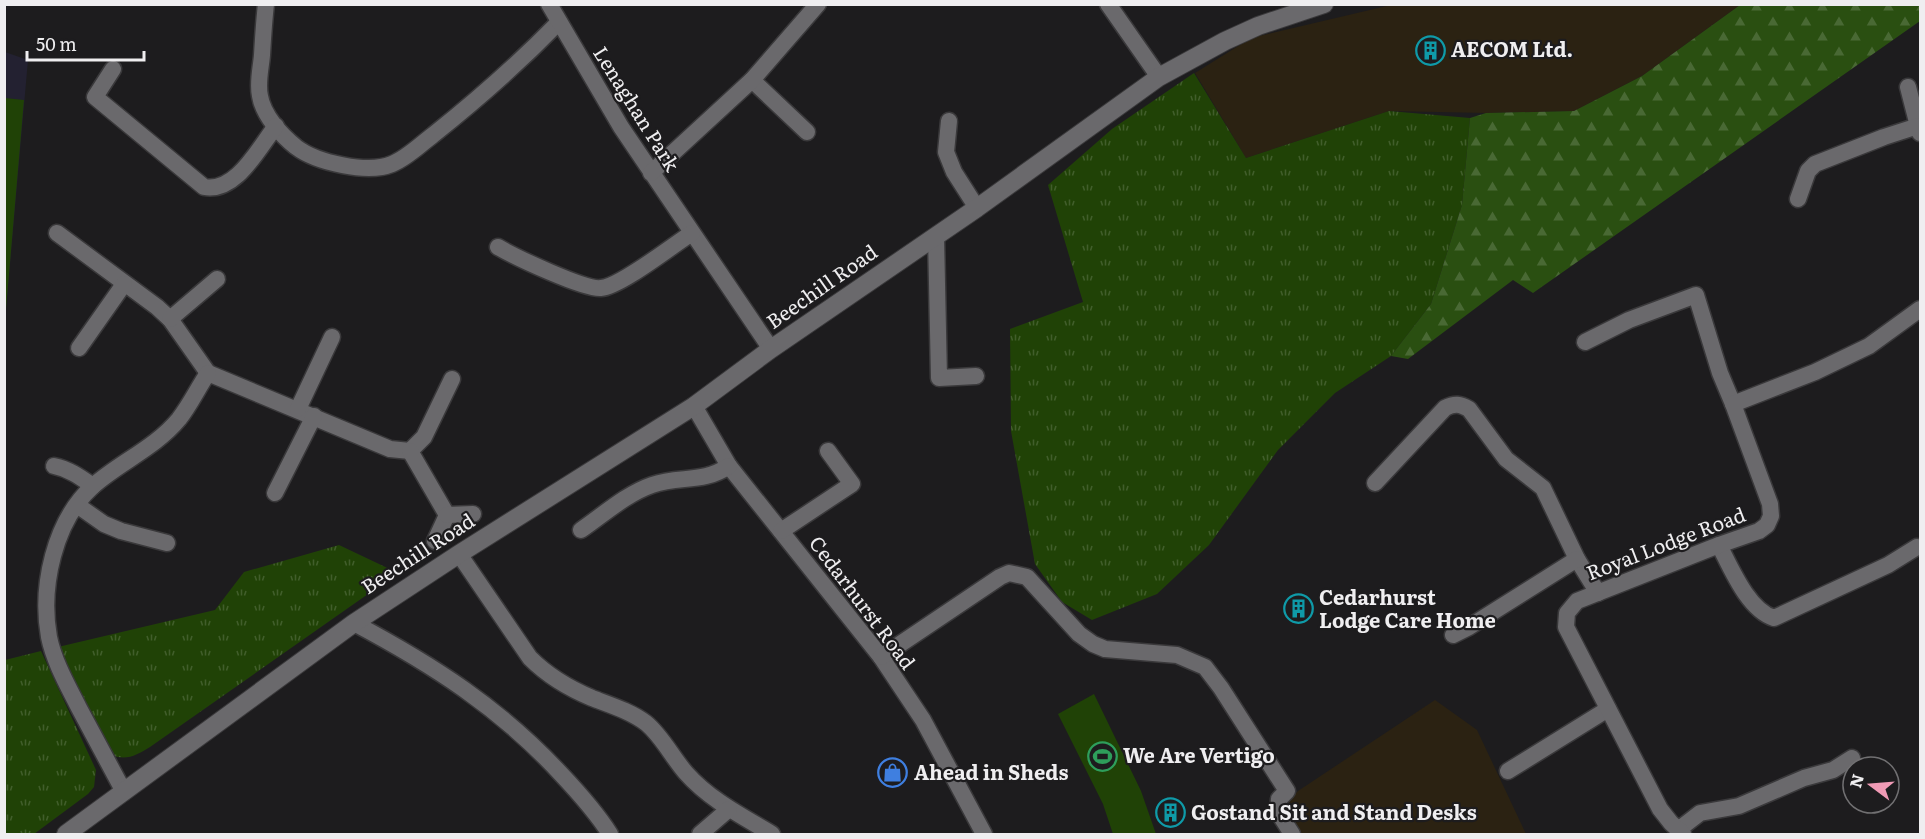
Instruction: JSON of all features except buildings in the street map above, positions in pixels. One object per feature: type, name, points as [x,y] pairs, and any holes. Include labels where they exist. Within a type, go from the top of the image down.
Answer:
[{"type":"street","points":[[266,4],[259,81],[260,96],[276,126],[297,147],[313,156],[361,168],[378,168],[393,164],[407,155],[462,112],[559,22]]},
{"type":"street","name":"Lenaghan Park","points":[[549,4],[615,117],[651,173],[771,349]]},
{"type":"street","points":[[651,173],[752,80],[818,4]]},
{"type":"street","points":[[1108,4],[1159,77]]},
{"type":"street","name":"Beechill Road","points":[[66,834],[354,623],[693,406],[771,349],[977,208],[1159,77],[1258,26],[1324,4]]},
{"type":"street","points":[[113,69],[95,97],[204,186],[213,188],[224,186],[236,178],[276,126]]},
{"type":"street","points":[[752,80],[807,132]]},
{"type":"street","points":[[1798,199],[1808,171],[1815,164],[1884,137],[1919,129],[1908,87]]},
{"type":"street","points":[[949,121],[946,152],[954,172],[977,208]]},
{"type":"street","points":[[57,233],[170,319],[208,373],[390,449],[410,451]]},
{"type":"street","points":[[498,247],[518,258],[599,289],[615,285],[692,233]]},
{"type":"street","points":[[936,236],[939,378],[976,376]]},
{"type":"street","points":[[170,319],[217,279]]},
{"type":"street","points":[[79,348],[124,284]]},
{"type":"street","points":[[1585,342],[1629,320],[1695,295],[1720,373],[1733,404],[1815,372],[1869,346],[1920,309]]},
{"type":"street","points":[[298,409],[332,337]]},
{"type":"street","points":[[124,792],[62,674],[50,637],[48,585],[52,557],[62,528],[93,486],[163,435],[179,419],[208,373]]},
{"type":"street","points":[[410,451],[424,437],[452,380]]},
{"type":"street","points":[[1374,483],[1445,408],[1454,404],[1462,405],[1469,409],[1506,459],[1543,488],[1577,559],[1598,593]]},
{"type":"street","name":"Royal Lodge Road","points":[[1733,404],[1770,504],[1771,516],[1767,525],[1759,531],[1577,601],[1567,613],[1566,627],[1660,809],[1680,832],[1700,813],[1739,806],[1841,765]]},
{"type":"street","name":"Cedarhurst Road","points":[[693,406],[729,466],[881,657],[922,720],[984,834]]},
{"type":"street","points":[[274,493],[314,416]]},
{"type":"street","points":[[410,451],[447,515]]},
{"type":"street","points":[[781,531],[852,484],[828,452]]},
{"type":"street","points":[[54,465],[79,476],[93,486]]},
{"type":"street","points":[[581,530],[649,486],[663,481],[705,477],[729,466]]},
{"type":"street","points":[[77,505],[104,524],[167,543]]},
{"type":"street","points":[[447,515],[473,514]]},
{"type":"street","points":[[435,542],[447,515]]},
{"type":"street","points":[[1719,545],[1738,581],[1756,607],[1765,615],[1774,618],[1888,565],[1917,547]]},
{"type":"street","points":[[459,554],[522,646],[545,672],[563,684],[637,717],[649,725],[703,790],[729,809],[772,834]]},
{"type":"street","points":[[1453,635],[1577,559]]},
{"type":"street","points":[[881,657],[1009,573],[1027,577],[1079,634],[1093,644],[1114,650],[1177,655],[1205,667],[1221,687],[1287,791],[1279,799],[1278,812],[1292,834]]},
{"type":"street","name":"Beechill Road","points":[[354,623],[440,672],[501,716],[547,759],[610,834]]},
{"type":"street","points":[[1508,771],[1608,709]]},
{"type":"street","points":[[700,834],[729,809]]},
{"type":"shaded area","points":[[1391,5],[1740,5],[1642,76],[1574,111],[1486,113],[1389,111],[1246,158],[1195,73],[1251,38]]},
{"type":"shaded area","points":[[5,52],[28,60],[5,321]]},
{"type":"shaded area","points":[[1435,700],[1477,730],[1526,834],[1302,834],[1283,806],[1298,791]]},
{"type":"green space","points":[[1740,5],[1920,5],[1920,21],[1533,293],[1513,280],[1408,359],[1391,356],[1431,304],[1462,205],[1470,118],[1486,113],[1574,111],[1642,76]]},
{"type":"green space","points":[[1194,73],[1246,158],[1389,111],[1470,118],[1462,205],[1431,304],[1391,356],[1335,393],[1278,450],[1209,545],[1157,594],[1092,620],[1062,602],[1035,564],[1011,431],[1010,329],[1083,302],[1048,185],[1112,129]]},
{"type":"green space","points":[[4,98],[24,100],[5,321]]},
{"type":"green space","points":[[339,545],[398,573],[150,747],[136,755],[126,757],[110,754],[58,647],[215,610],[244,572]]},
{"type":"green space","points":[[41,651],[96,770],[94,787],[88,794],[34,834],[5,834],[5,660]]},
{"type":"green space","name":"We Are Vertigo","points":[[1094,694],[1141,791],[1156,834],[1113,834],[1103,804],[1058,714]]},
{"type":"place","name":"AECOM Ltd.","points":[[1430,50]]},
{"type":"place","name":"Cedarhurst Lodge Care Home","points":[[1298,609]]},
{"type":"place","name":"We Are Vertigo","points":[[1102,756]]},
{"type":"place","name":"Ahead in Sheds","points":[[893,773]]},
{"type":"place","name":"Gostand Sit and Stand Desks","points":[[1170,813]]}]
